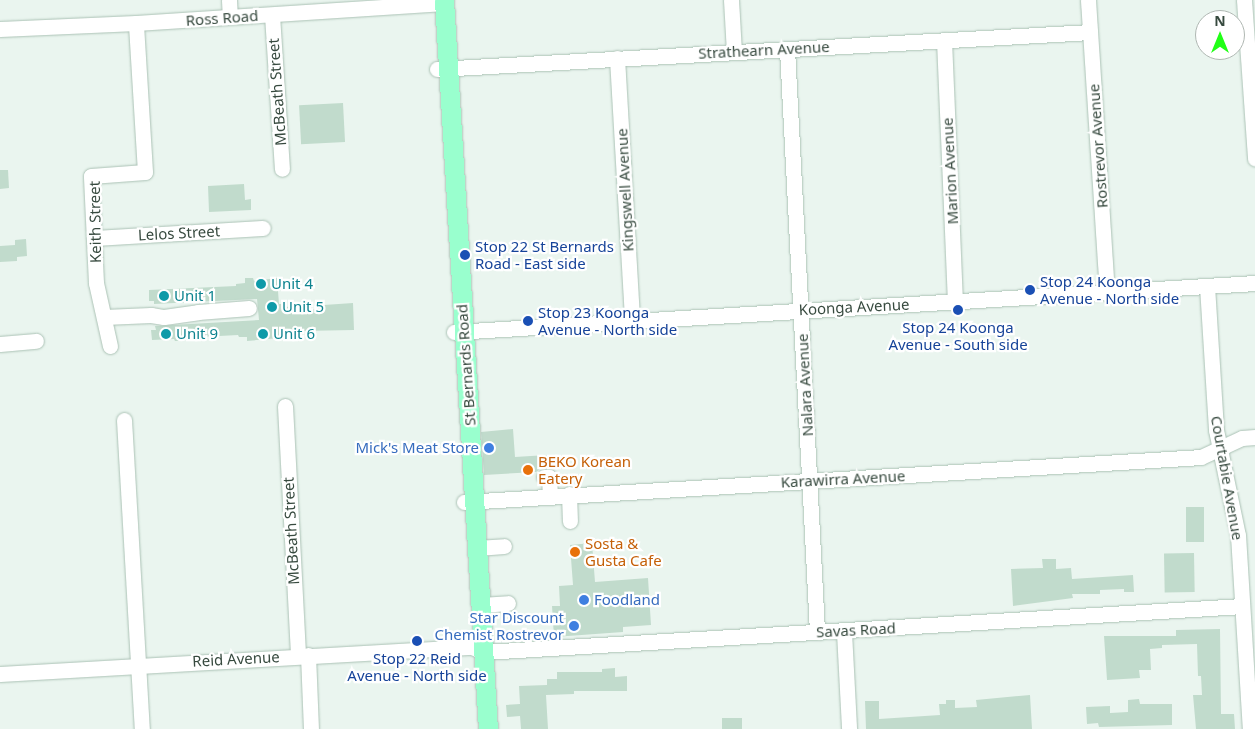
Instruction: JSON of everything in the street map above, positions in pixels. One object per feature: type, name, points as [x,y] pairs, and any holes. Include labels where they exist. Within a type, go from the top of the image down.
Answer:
[{"type":"main road","name":"St Bernards Road","points":[[439,2],[478,649],[478,729]]},
{"type":"main road","name":"St Bernards Road","points":[[469,501],[477,548],[481,605],[478,649],[488,729]]},
{"type":"street","points":[[229,0],[230,17]]},
{"type":"street","points":[[731,0],[734,52]]},
{"type":"street","name":"Rostrevor Avenue","points":[[1088,0],[1107,293]]},
{"type":"street","points":[[1244,0],[1255,159]]},
{"type":"street","name":"Ross Road","points":[[0,29],[272,15],[439,2]]},
{"type":"street","name":"McBeath Street","points":[[272,15],[282,169]]},
{"type":"street","name":"Keith Street","points":[[110,346],[96,283],[91,176],[145,172],[136,23]]},
{"type":"street","name":"Strathearn Avenue","points":[[442,68],[1090,32]]},
{"type":"street","name":"Marion Avenue","points":[[944,40],[955,302]]},
{"type":"street","name":"Nalara Avenue","points":[[787,49],[817,632]]},
{"type":"street","name":"Kingswell Avenue","points":[[617,58],[632,321]]},
{"type":"street","name":"Lelos Street","points":[[94,238],[263,228]]},
{"type":"street","name":"Koonga Avenue","points":[[459,331],[1255,283]]},
{"type":"street","name":"Courtabie Avenue","points":[[1207,286],[1216,430],[1248,590],[1242,606],[1250,729]]},
{"type":"street","points":[[104,318],[151,315],[164,317],[198,312],[249,309]]},
{"type":"street","points":[[0,344],[36,341]]},
{"type":"street","name":"McBeath Street","points":[[285,406],[303,656],[311,729]]},
{"type":"street","points":[[124,420],[142,729]]},
{"type":"street","name":"Karawirra Avenue","points":[[469,501],[1201,457],[1220,450],[1242,438],[1255,438]]},
{"type":"street","points":[[544,477],[549,477],[550,496]]},
{"type":"street","points":[[569,494],[570,521]]},
{"type":"street","points":[[477,548],[504,546]]},
{"type":"street","points":[[481,605],[508,603]]},
{"type":"street","name":"Savas Road","points":[[478,649],[844,632],[1242,606]]},
{"type":"street","points":[[844,632],[850,729]]},
{"type":"street","name":"Reid Avenue","points":[[0,674],[303,656],[478,649]]},
{"type":"building","points":[[343,103],[345,142],[301,144],[299,105]]},
{"type":"building","points":[[0,170],[8,170],[9,188],[0,189]]},
{"type":"building","points":[[244,184],[245,200],[251,199],[251,210],[209,212],[208,186]]},
{"type":"building","points":[[26,239],[27,256],[17,257],[17,261],[0,262],[0,246],[15,245],[15,240]]},
{"type":"building","points":[[245,278],[253,278],[254,281],[277,278],[279,304],[284,304],[284,307],[300,306],[302,310],[322,308],[324,305],[353,303],[354,330],[301,331],[302,333],[280,335],[280,338],[247,341],[247,337],[239,337],[238,335],[182,338],[182,341],[175,341],[174,339],[152,340],[151,330],[156,330],[155,326],[259,320],[257,299],[154,304],[154,301],[149,301],[149,290],[236,286],[236,284],[245,283]]},
{"type":"building","points":[[513,429],[515,457],[547,455],[548,468],[540,469],[536,472],[484,475],[481,432]]},
{"type":"building","points":[[1186,507],[1204,507],[1204,542],[1186,542]]},
{"type":"building","points":[[592,543],[595,582],[648,578],[651,625],[623,627],[623,632],[554,637],[552,606],[560,606],[559,586],[573,585],[570,545]]},
{"type":"building","points":[[1194,553],[1195,592],[1165,593],[1164,554]]},
{"type":"building","points":[[1042,559],[1056,559],[1056,569],[1071,568],[1072,579],[1133,575],[1134,592],[1124,592],[1124,589],[1100,590],[1100,594],[1072,594],[1073,598],[1013,606],[1011,569],[1043,568]]},
{"type":"building","points":[[1220,629],[1221,714],[1234,714],[1235,729],[1196,729],[1193,695],[1202,695],[1201,676],[1198,676],[1197,644],[1162,645],[1162,648],[1150,649],[1151,670],[1139,670],[1140,678],[1107,680],[1104,636],[1176,636],[1176,630]]},
{"type":"building","points":[[615,668],[615,677],[627,676],[627,691],[574,691],[574,694],[546,695],[548,729],[521,729],[520,716],[507,717],[506,705],[520,704],[519,686],[547,685],[547,679],[557,679],[557,672],[602,672],[602,669]]},
{"type":"building","points":[[1030,695],[1032,729],[866,729],[865,701],[879,701],[879,719],[940,715],[939,704],[946,704],[946,700],[955,700],[955,708],[977,707],[976,700]]},
{"type":"building","points":[[1139,699],[1140,704],[1172,704],[1172,725],[1099,727],[1098,723],[1087,724],[1086,707],[1110,706],[1110,713],[1128,712],[1128,700]]},
{"type":"building","points":[[722,718],[742,718],[742,729],[722,729]]},
{"type":"place","name":"Stop 22 St Bernards Road - East side","points":[[465,255]]},
{"type":"place","name":"Unit 4","points":[[261,284]]},
{"type":"place","name":"Stop 24 Koonga Avenue - North side","points":[[1030,290]]},
{"type":"place","name":"Unit 1","points":[[164,296]]},
{"type":"place","name":"Unit 5","points":[[272,307]]},
{"type":"place","name":"Stop 24 Koonga Avenue - South side","points":[[958,310]]},
{"type":"place","name":"Stop 23 Koonga Avenue - North side","points":[[528,321]]},
{"type":"place","name":"Unit 9","points":[[166,334]]},
{"type":"place","name":"Unit 6","points":[[263,334]]},
{"type":"place","name":"Mick's Meat Store","points":[[489,448]]},
{"type":"place","name":"BEKO Korean Eatery","points":[[528,470]]},
{"type":"place","name":"Sosta & Gusta Cafe","points":[[575,552]]},
{"type":"place","name":"Foodland","points":[[584,600]]},
{"type":"place","name":"Star Discount Chemist Rostrevor","points":[[574,626]]},
{"type":"place","name":"Stop 22 Reid Avenue - North side","points":[[417,641]]}]
